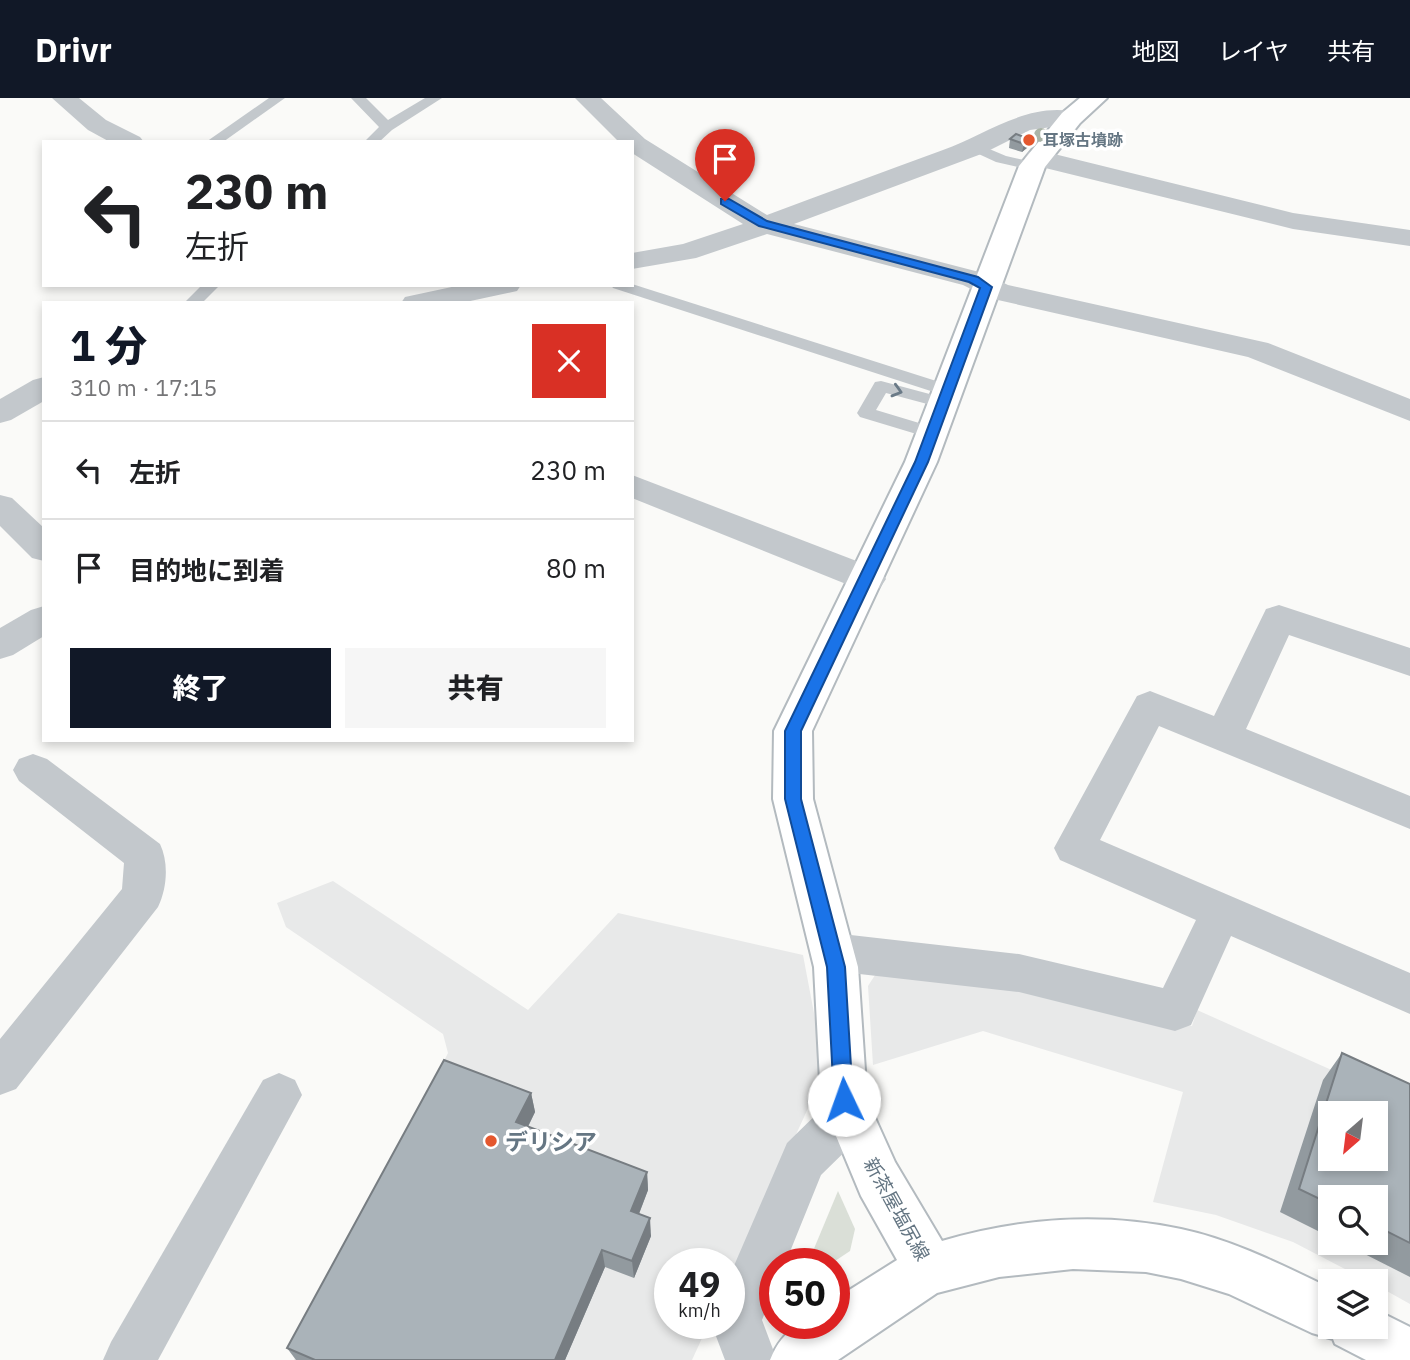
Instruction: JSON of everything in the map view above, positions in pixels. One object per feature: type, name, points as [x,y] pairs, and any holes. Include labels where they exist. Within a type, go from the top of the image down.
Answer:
[{"type":"main road","name":"新茶屋塩尻線","points":[[930,1269],[878,1179],[844,1100],[833,952],[793,799],[793,731],[868,579],[942,409],[1035,162],[1083,108]]},
{"type":"main road","name":"新茶屋塩尻線","points":[[796,1360],[863,1308],[930,1269],[1027,1247],[1082,1244],[1139,1247],[1211,1262],[1282,1290],[1318,1309]]},
{"type":"main road","points":[[1379,1339],[1410,1355]]},
{"type":"street","points":[[64,98],[97,125],[127,140]]},
{"type":"street","points":[[587,98],[632,140]]},
{"type":"street","points":[[634,261],[687,252],[975,147],[1001,131],[1083,108]]},
{"type":"street","points":[[634,142],[763,223],[974,279],[999,292],[1258,350],[1410,411]]},
{"type":"street","points":[[1035,162],[1293,221],[1410,238]]},
{"type":"street","points":[[412,297],[491,287]]},
{"type":"street","points":[[0,413],[42,388]]},
{"type":"street","points":[[636,494],[868,579]]},
{"type":"street","points":[[0,506],[42,547]]},
{"type":"street","points":[[1224,736],[1279,618],[1410,662]]},
{"type":"street","points":[[0,645],[42,620]]},
{"type":"street","points":[[1410,813],[1150,706],[1075,848],[1220,914],[1410,994]]},
{"type":"street","points":[[0,1074],[143,894],[145,856],[33,770]]},
{"type":"street","points":[[833,952],[1019,973],[1175,1011],[1220,914]]},
{"type":"street","points":[[129,1360],[279,1095]]},
{"type":"street","points":[[751,1360],[736,1320],[804,1159],[849,1115]]},
{"type":"lane","points":[[216,140],[278,98]]},
{"type":"lane","points":[[358,98],[387,127]]},
{"type":"lane","points":[[373,140],[387,127],[435,98]]},
{"type":"lane","points":[[975,147],[1001,159],[1035,162]]},
{"type":"lane","points":[[194,301],[210,287]]},
{"type":"lane","points":[[624,287],[942,409]]},
{"type":"shaded area","points":[[333,881],[528,1010],[618,913],[803,955],[825,1071],[744,1248],[654,1248],[654,1339],[702,1339],[692,1360],[294,1360],[448,1053],[443,1034],[286,927],[277,903]]},
{"type":"shaded area","points":[[877,972],[972,977],[1192,1026],[1197,1010],[1410,1105],[1410,1304],[1388,1292],[1388,1269],[1345,1269],[1293,1242],[1216,1215],[1153,1202],[1183,1092],[983,1031],[873,1065],[868,986]]},
{"type":"shaded area","points":[[838,1191],[855,1229],[850,1251],[850,1248],[814,1248]]},
{"type":"building","points":[[1016,134],[1029,139],[1024,144],[1010,139]]},
{"type":"building","points":[[1342,1053],[1410,1084],[1410,1243],[1388,1232],[1388,1185],[1318,1185],[1318,1198],[1299,1189],[1318,1129],[1318,1171],[1388,1171],[1388,1101],[1327,1101]]},
{"type":"building","points":[[444,1060],[531,1093],[516,1122],[647,1172],[631,1211],[650,1218],[632,1261],[602,1250],[555,1360],[315,1360],[287,1348]]},
{"type":"place","name":"耳塚古墳跡","points":[[1029,140]]},
{"type":"place","name":"デリシア","points":[[491,1141]]},
{"type":"route","points":[[725,201],[763,223],[974,279],[986,287],[921,462],[868,579],[793,731],[793,799],[836,967],[844,1100]]}]
